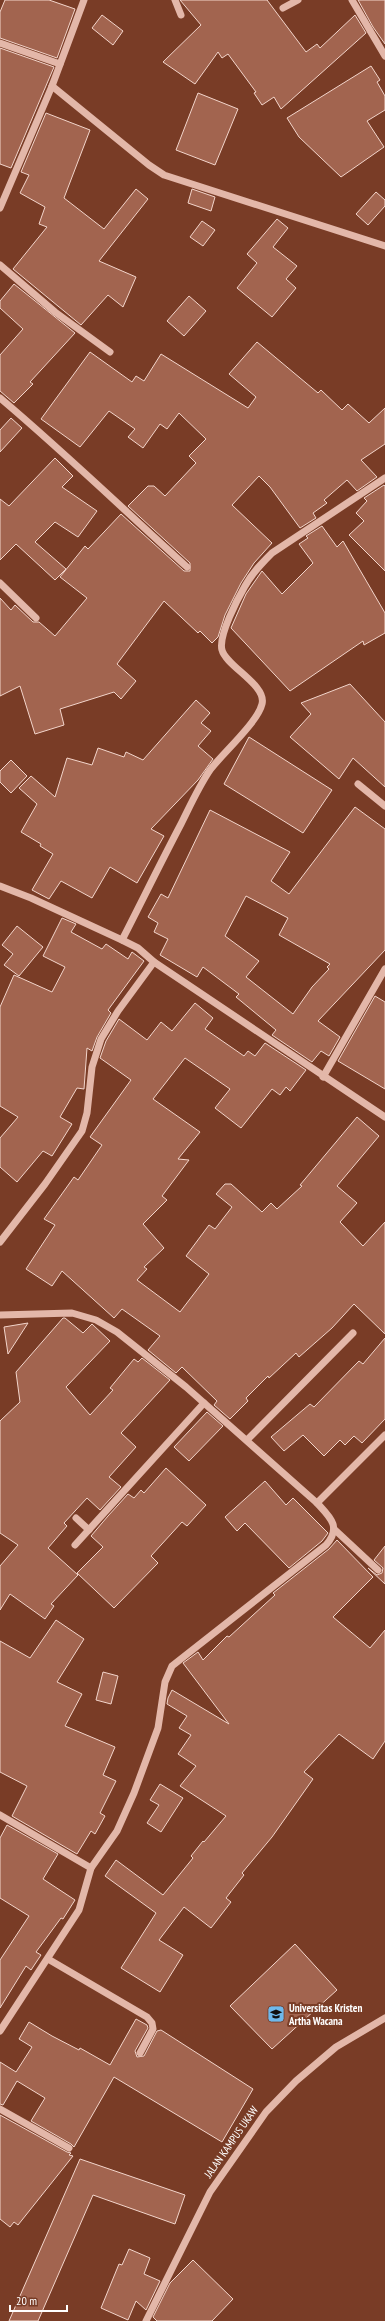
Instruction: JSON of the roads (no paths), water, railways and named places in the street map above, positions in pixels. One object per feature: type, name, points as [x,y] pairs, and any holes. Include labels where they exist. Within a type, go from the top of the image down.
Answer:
[{"type":"street","points":[[0,208],[52,86],[84,0]]},
{"type":"street","points":[[174,0],[181,15]]},
{"type":"street","points":[[283,8],[298,0]]},
{"type":"street","points":[[352,0],[385,56]]},
{"type":"street","points":[[0,43],[60,64]]},
{"type":"street","points":[[52,86],[149,166],[164,175],[385,246]]},
{"type":"street","points":[[0,265],[55,312],[110,352]]},
{"type":"street","points":[[0,398],[47,437],[98,486],[187,567]]},
{"type":"street","points":[[122,940],[210,771],[241,734],[263,703],[262,697],[251,680],[233,665],[222,650],[222,635],[245,586],[257,569],[272,553],[385,478]]},
{"type":"street","points":[[0,583],[36,618]]},
{"type":"street","points":[[358,784],[385,806]]},
{"type":"street","points":[[0,886],[31,898],[138,948],[154,962],[323,1077],[385,1117]]},
{"type":"street","points":[[0,1242],[45,1184],[82,1131],[87,1113],[92,1067],[101,1039],[118,1011],[154,962]]},
{"type":"street","points":[[323,1077],[385,969]]},
{"type":"street","points":[[0,1315],[72,1313],[96,1320],[117,1332],[204,1403],[317,1503],[329,1515],[334,1529],[378,1570]]},
{"type":"street","points":[[247,1440],[353,1333]]},
{"type":"street","points":[[75,1545],[204,1403]]},
{"type":"street","points":[[317,1503],[385,1435]]},
{"type":"street","points":[[76,1518],[89,1530]]},
{"type":"street","points":[[0,2031],[24,1992],[48,1959],[79,1910],[91,1868],[117,1831],[134,1793],[158,1728],[165,1682],[172,1666],[326,1545],[332,1538],[334,1529]]},
{"type":"street","points":[[0,1815],[91,1868]]},
{"type":"street","points":[[48,1959],[147,2017],[152,2023],[153,2029],[140,2053]]},
{"type":"street","name":"JALAN KAMPUS UKAW","points":[[146,2321],[210,2192],[266,2112],[296,2081],[336,2047],[385,2018]]},
{"type":"street","points":[[0,2109],[69,2148]]},
{"type":"place","name":"Universitas Kristen Artha Wacana","points":[[276,2014]]}]
